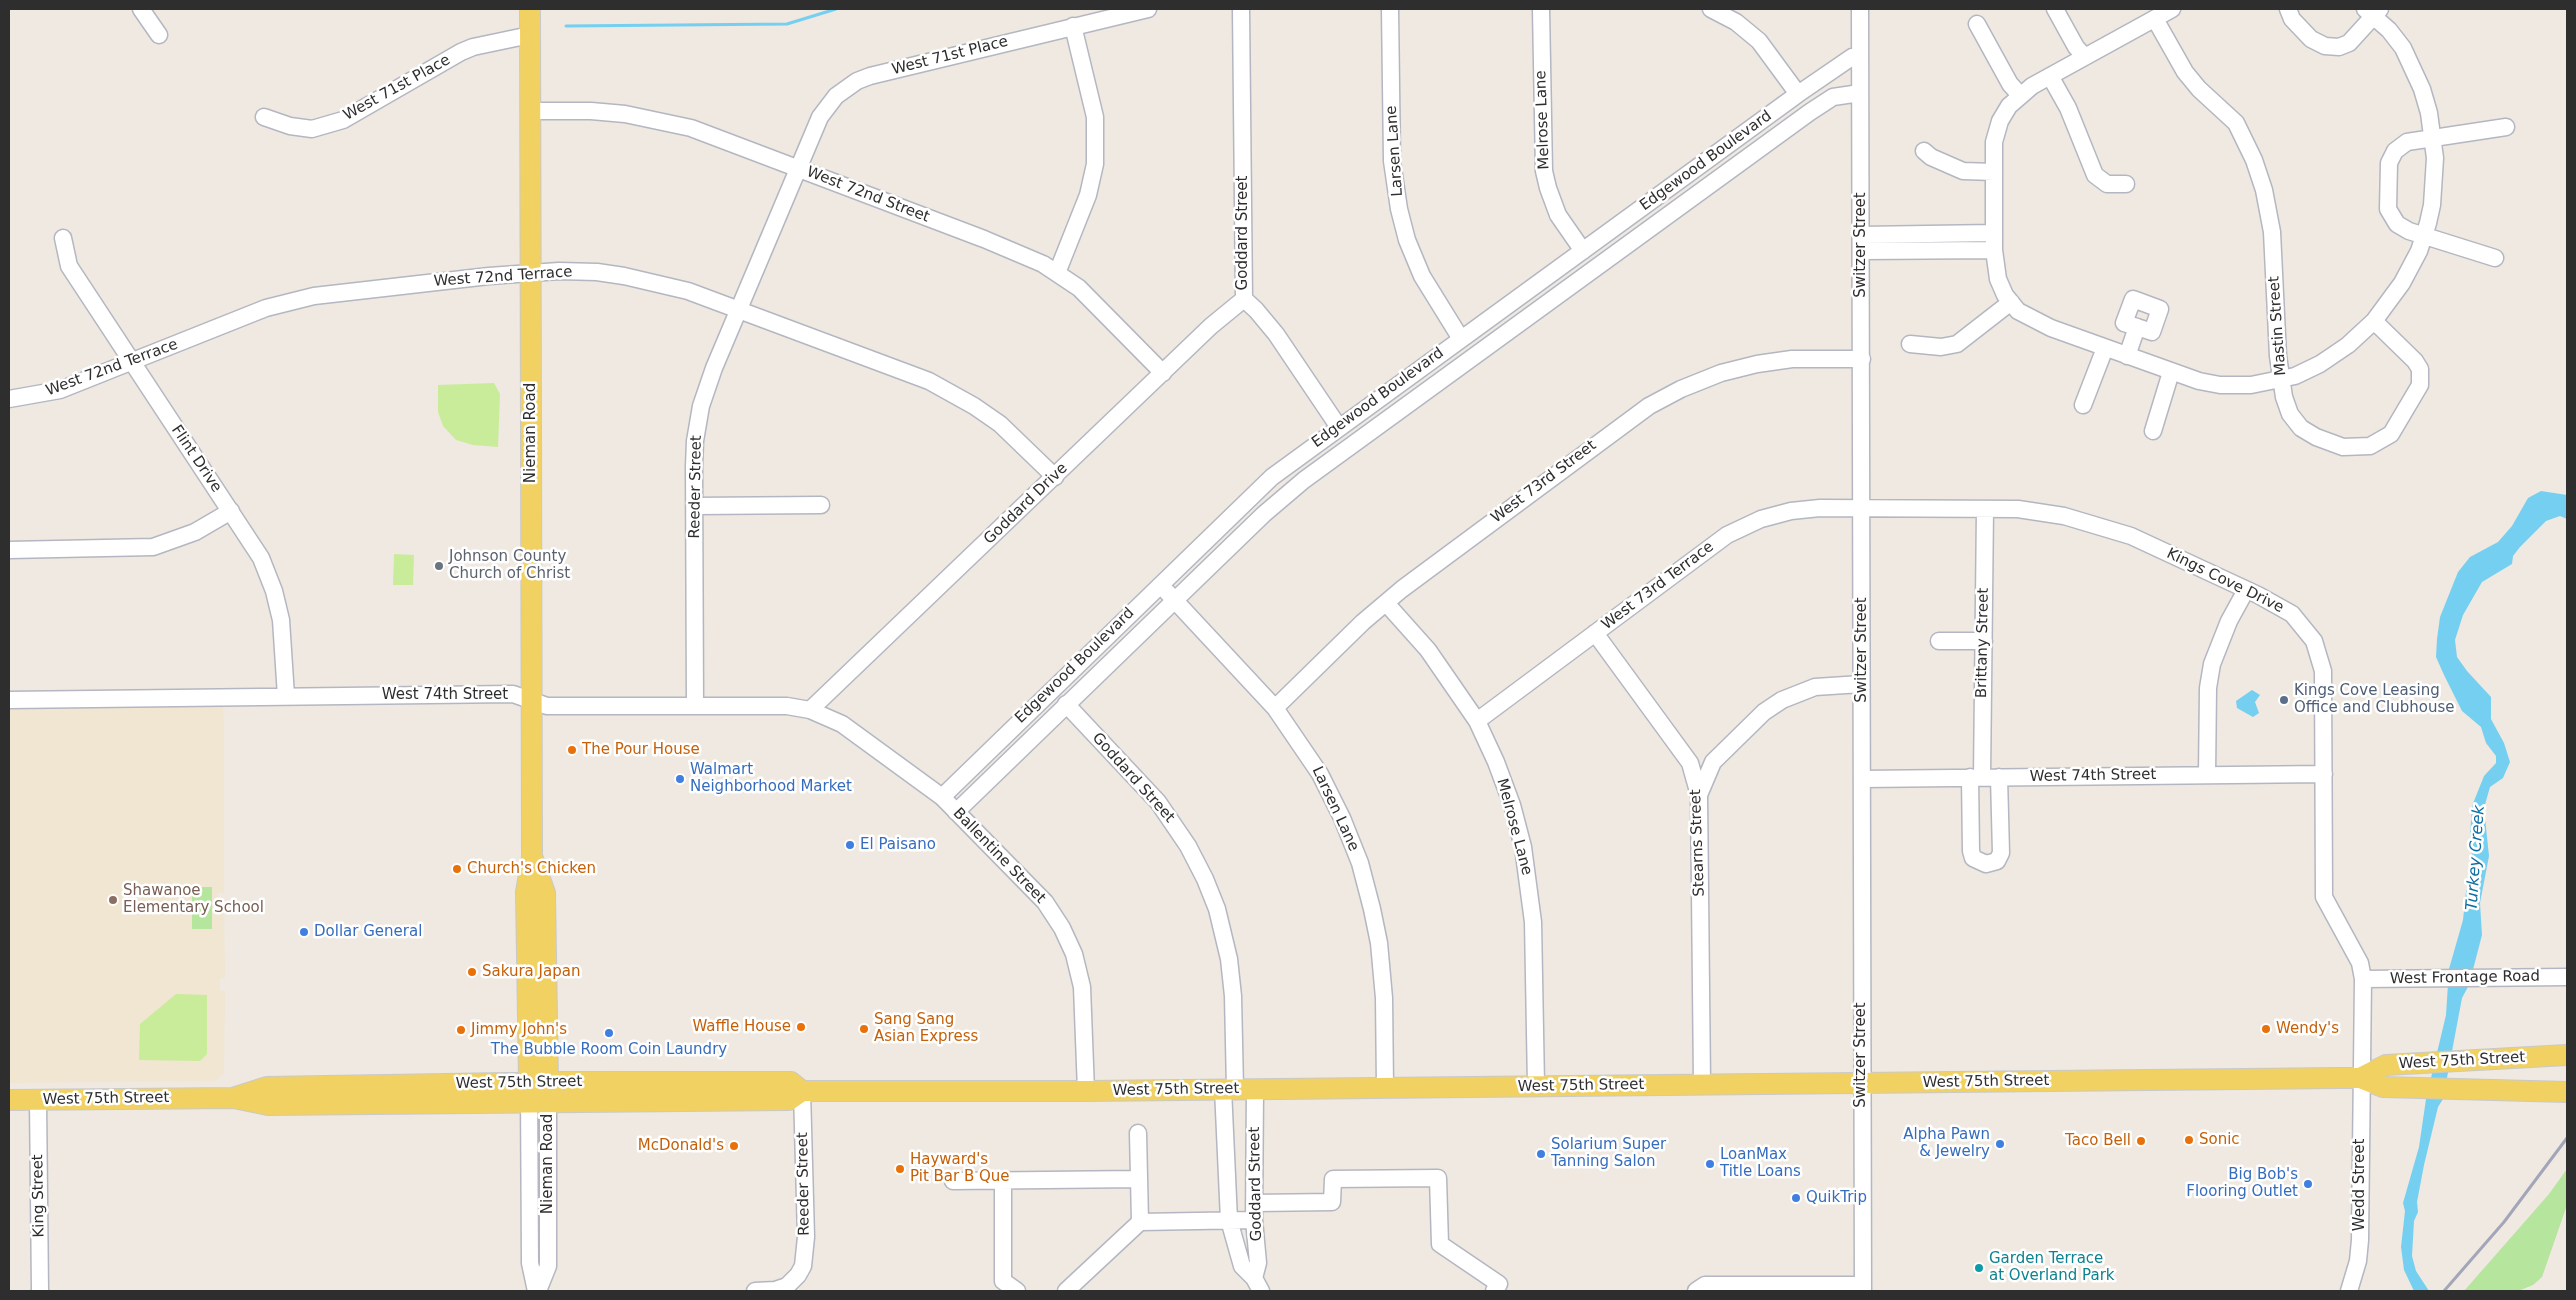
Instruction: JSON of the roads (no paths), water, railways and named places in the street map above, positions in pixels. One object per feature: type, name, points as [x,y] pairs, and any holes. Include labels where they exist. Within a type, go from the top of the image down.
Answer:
[{"type":"main road","name":"Nieman Road","points":[[530,9],[532,857],[526,892],[539,1093]]},
{"type":"main road","name":"West 75th Street","points":[[2360,1078],[2386,1065],[2567,1055]]},
{"type":"main road","name":"West 75th Street","points":[[9,1100],[234,1098],[267,1087],[789,1100],[802,1091],[1086,1091],[2360,1078],[2383,1087],[2567,1092]]},
{"type":"street","points":[[141,9],[159,35]]},
{"type":"street","name":"West 71st Place","points":[[798,168],[824,112],[836,96],[857,81],[882,72],[1148,9]]},
{"type":"street","name":"Goddard Street","points":[[1242,9],[1244,299],[1276,334],[1338,426]]},
{"type":"street","name":"Larsen Lane","points":[[1390,9],[1392,162],[1399,209],[1408,240],[1422,276],[1460,339]]},
{"type":"street","name":"Melrose Lane","points":[[1541,9],[1544,171],[1558,215],[1583,251]]},
{"type":"street","points":[[1711,9],[1736,22],[1759,41],[1798,94]]},
{"type":"street","name":"Switzer Street","points":[[1860,9],[1862,359],[1861,1083],[1863,1288]]},
{"type":"street","points":[[2055,9],[2076,47],[2085,57]]},
{"type":"street","points":[[2172,9],[2050,76],[2020,95],[2009,106],[1997,131],[1994,172],[1994,250],[1998,278],[2018,311],[2033,321],[2171,372],[2220,385],[2251,386],[2282,380],[2320,364],[2348,345],[2374,321],[2402,283],[2424,236],[2432,205],[2435,175],[2429,113],[2416,72],[2398,42],[2373,11],[2349,43],[2339,47],[2325,46],[2300,29],[2288,9]]},
{"type":"street","name":"Mastin Street","points":[[2155,19],[2190,78],[2242,132],[2254,160],[2264,190],[2272,232],[2282,380],[2284,397],[2290,414],[2301,428],[2316,437],[2343,448],[2357,448],[2381,442],[2391,434],[2416,393],[2421,377],[2415,361],[2374,321]]},
{"type":"street","points":[[1977,24],[2010,84],[2020,95]]},
{"type":"street","points":[[1057,273],[1086,202],[1095,164],[1095,117],[1073,26]]},
{"type":"street","name":"West 71st Place","points":[[264,117],[290,126],[312,129],[343,120],[461,52],[474,47],[530,35]]},
{"type":"street","name":"Edgewood Boulevard","points":[[942,797],[1272,477],[1338,426],[1798,94],[1852,57],[1860,56]]},
{"type":"street","points":[[2050,76],[2068,108],[2095,175],[2107,184],[2126,184]]},
{"type":"street","name":"Edgewood Boulevard","points":[[956,812],[1264,514],[1330,460],[1810,112],[1833,97],[1860,93]]},
{"type":"street","name":"West 72nd Street","points":[[530,111],[591,111],[664,121],[714,136],[984,239],[1042,264],[1057,273],[1095,302],[1163,374]]},
{"type":"street","points":[[2494,258],[2424,236],[2397,224],[2388,209],[2389,163],[2395,150],[2407,142],[2506,127]]},
{"type":"street","points":[[1924,151],[1931,157],[1964,171],[1994,172]]},
{"type":"street","name":"Reeder Street","points":[[695,706],[695,441],[701,406],[714,368],[798,168]]},
{"type":"street","points":[[1861,243],[1994,233]]},
{"type":"street","name":"Flint Drive","points":[[63,238],[69,266],[261,558],[274,591],[284,641],[286,696]]},
{"type":"street","points":[[1861,243],[1994,250]]},
{"type":"street","name":"West 72nd Terrace","points":[[9,399],[60,390],[132,363],[266,308],[314,296],[558,271],[624,276],[673,287],[908,372],[952,392],[1000,424],[1055,477]]},
{"type":"street","name":"Goddard Drive","points":[[810,710],[1212,326],[1244,299]]},
{"type":"street","points":[[1910,344],[1941,347],[1957,344],[2011,302]]},
{"type":"street","points":[[2127,356],[2137,327]]},
{"type":"street","points":[[2083,405],[2104,348]]},
{"type":"street","name":"West 73rd Street","points":[[1275,708],[1341,643],[1386,603],[1618,427],[1649,406],[1681,389],[1721,373],[1757,364],[1792,359],[1862,359]]},
{"type":"street","points":[[2153,431],[2171,372]]},
{"type":"street","points":[[695,506],[821,505]]},
{"type":"street","name":"West 73rd Terrace","points":[[1477,721],[1696,557],[1744,526],[1791,511],[1820,508],[1862,508]]},
{"type":"street","name":"Kings Cove Drive","points":[[1862,508],[2018,509],[2064,516],[2111,529],[2246,590],[2292,614],[2314,641],[2324,671],[2324,898],[2360,963],[2363,979],[2360,1078]]},
{"type":"street","name":"Brittany Street","points":[[1985,509],[1984,641],[1971,851],[1973,858],[1986,864],[1997,861],[2001,853],[2000,777]]},
{"type":"street","points":[[9,550],[153,547],[195,532],[231,510]]},
{"type":"street","name":"Larsen Lane","points":[[1160,584],[1275,708],[1320,774],[1342,818],[1360,863],[1372,909],[1382,971],[1385,1088]]},
{"type":"street","points":[[2207,775],[2208,688],[2212,664],[2229,621],[2246,590]]},
{"type":"street","name":"Melrose Lane","points":[[1386,603],[1428,650],[1477,721],[1496,762],[1512,805],[1523,847],[1530,886],[1533,922],[1536,1086]]},
{"type":"street","name":"Stearns Street","points":[[1595,633],[1690,763],[1699,795],[1702,1084]]},
{"type":"street","points":[[1939,641],[1984,641]]},
{"type":"street","points":[[1699,795],[1713,762],[1764,712],[1782,700],[1815,687],[1862,684]]},
{"type":"street","name":"West 74th Street","points":[[9,700],[513,694],[531,702],[547,706],[787,706],[810,710],[842,724],[942,797]]},
{"type":"street","name":"Goddard Street","points":[[1066,704],[1158,802],[1188,846],[1205,878],[1219,916],[1229,958],[1233,996],[1229,1089],[1229,1220],[1242,1266],[1258,1284]]},
{"type":"street","name":"West 74th Street","points":[[1862,779],[2324,774]]},
{"type":"street","name":"Ballentine Street","points":[[942,797],[1045,902],[1062,928],[1074,954],[1082,987],[1086,1091]]},
{"type":"street","name":"West Frontage Road","points":[[2363,979],[2567,977]]},
{"type":"street","name":"Wedd Street","points":[[2349,1291],[2358,1261],[2360,1240],[2360,1078]]},
{"type":"street","name":"Goddard Street","points":[[1256,1089],[1254,1220],[1258,1284]]},
{"type":"street","name":"Reeder Street","points":[[755,1291],[775,1290],[787,1286],[798,1275],[803,1266],[806,1237],[802,1091]]},
{"type":"street","name":"Nieman Road","points":[[537,1291],[548,1266],[539,1093]]},
{"type":"street","name":"King Street","points":[[38,1100],[40,1291]]},
{"type":"street","points":[[1138,1133],[1140,1222]]},
{"type":"street","points":[[1254,1203],[1332,1202],[1332,1179],[1438,1178],[1440,1244],[1499,1284],[1494,1291]]},
{"type":"street","points":[[953,1181],[1138,1179]]},
{"type":"street","points":[[1003,1180],[1003,1282],[1017,1291]]},
{"type":"street","points":[[1066,1291],[1140,1222],[1254,1220]]},
{"type":"street","points":[[1696,1291],[1705,1285],[1770,1289],[1863,1288]]},
{"type":"water","name":"Turkey Creek","points":[[2541,491],[2567,495],[2567,519],[2560,516],[2546,521],[2520,547],[2513,556],[2512,564],[2482,582],[2463,615],[2455,640],[2457,657],[2491,697],[2491,719],[2504,743],[2510,762],[2503,778],[2490,787],[2484,808],[2489,856],[2480,903],[2482,935],[2469,985],[2462,998],[2443,1099],[2438,1107],[2424,1165],[2417,1202],[2418,1212],[2414,1221],[2412,1256],[2416,1271],[2429,1291],[2414,1291],[2404,1270],[2401,1247],[2405,1211],[2403,1203],[2419,1147],[2426,1099],[2446,1015],[2449,969],[2463,920],[2466,892],[2473,869],[2470,837],[2472,806],[2484,776],[2496,763],[2496,756],[2486,743],[2481,727],[2462,711],[2436,657],[2440,617],[2458,572],[2470,557],[2498,542],[2512,526],[2528,498]]},
{"type":"water","points":[[2252,690],[2260,695],[2255,702],[2259,713],[2253,717],[2237,708],[2236,701]]},
{"type":"waterway","points":[[566,26],[787,24],[836,9]]},
{"type":"railway","points":[[2444,1291],[2504,1222],[2567,1138]]},
{"type":"place","name":"Johnson County Church of Christ","points":[[439,566]]},
{"type":"place","name":"Kings Cove Leasing Office and Clubhouse","points":[[2284,700]]},
{"type":"place","name":"The Pour House","points":[[572,750]]},
{"type":"place","name":"Walmart Neighborhood Market","points":[[680,779]]},
{"type":"place","name":"El Paisano","points":[[850,845]]},
{"type":"place","name":"Church's Chicken","points":[[457,869]]},
{"type":"place","name":"Shawanoe Elementary School","points":[[113,900]]},
{"type":"place","name":"Dollar General","points":[[304,932]]},
{"type":"place","name":"Sakura Japan","points":[[472,972]]},
{"type":"place","name":"Waffle House","points":[[801,1027]]},
{"type":"place","name":"Sang Sang Asian Express","points":[[864,1029]]},
{"type":"place","name":"Wendy's","points":[[2266,1029]]},
{"type":"place","name":"Jimmy John's","points":[[461,1030]]},
{"type":"place","name":"The Bubble Room Coin Laundry","points":[[609,1033]]},
{"type":"place","name":"Sonic","points":[[2189,1140]]},
{"type":"place","name":"Taco Bell","points":[[2141,1141]]},
{"type":"place","name":"Alpha Pawn & Jewelry","points":[[2000,1144]]},
{"type":"place","name":"McDonald's","points":[[734,1146]]},
{"type":"place","name":"Solarium Super Tanning Salon","points":[[1541,1154]]},
{"type":"place","name":"LoanMax Title Loans","points":[[1710,1164]]},
{"type":"place","name":"Hayward's Pit Bar B Que","points":[[900,1169]]},
{"type":"place","name":"Big Bob's Flooring Outlet","points":[[2308,1184]]},
{"type":"place","name":"QuikTrip","points":[[1796,1198]]},
{"type":"place","name":"Garden Terrace at Overland Park","points":[[1979,1268]]}]
